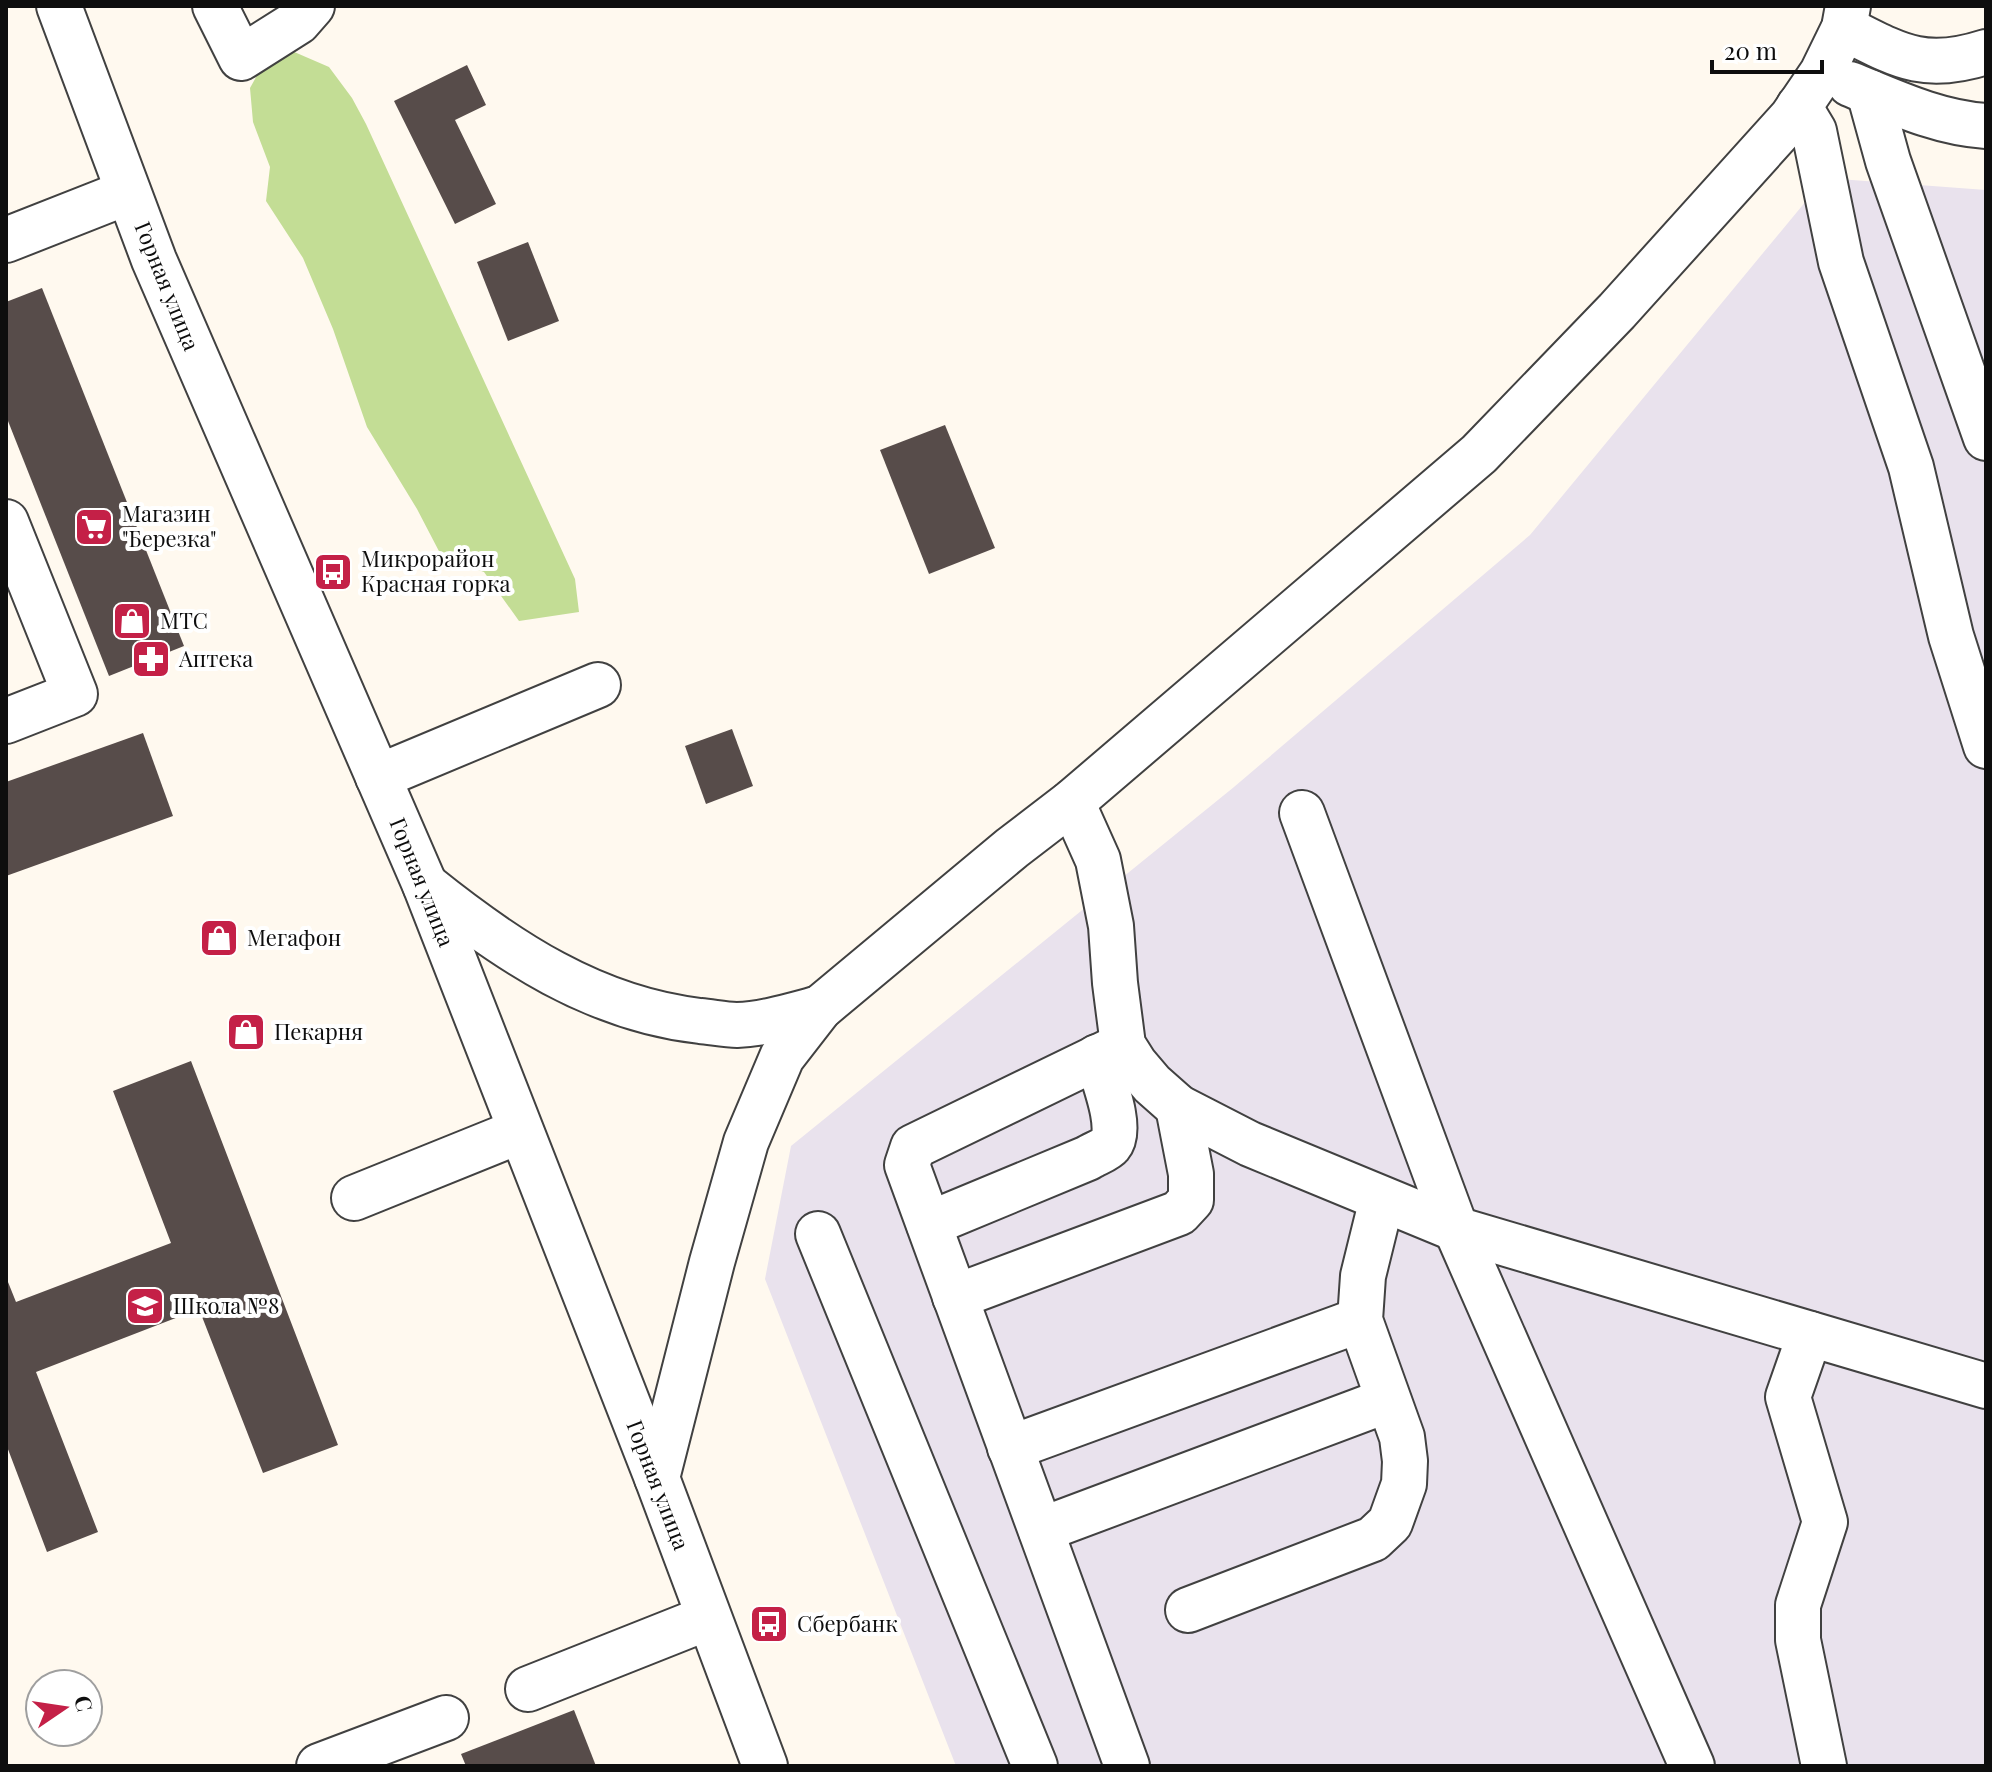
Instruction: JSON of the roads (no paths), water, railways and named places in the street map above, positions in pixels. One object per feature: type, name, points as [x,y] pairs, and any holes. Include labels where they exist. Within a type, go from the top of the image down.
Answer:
[{"type":"street","name":"Горная улица","points":[[59,6],[160,275],[425,885],[657,1478],[765,1766]]},
{"type":"street","points":[[215,6],[241,58],[298,22],[312,6]]},
{"type":"street","points":[[657,1478],[746,1142],[782,1057],[820,1008],[1072,802],[1479,454],[1628,300],[1736,182],[1811,90],[1846,17],[1902,58],[1940,62],[1986,52]]},
{"type":"street","points":[[1811,90],[1869,92],[1923,114],[1966,125],[1986,126]]},
{"type":"street","points":[[1811,90],[1814,131],[1841,262],[1911,467],[1951,636],[1983,726]]},
{"type":"street","points":[[1869,92],[1888,161],[1986,438]]},
{"type":"street","points":[[6,240],[128,192]]},
{"type":"street","points":[[6,522],[75,694],[6,721]]},
{"type":"street","points":[[378,777],[598,685]]},
{"type":"street","points":[[929,1224],[1088,1158],[1110,1145],[1116,1132],[1110,1051],[1115,983],[1111,926],[1098,860],[1072,802]]},
{"type":"street","points":[[1302,813],[1456,1229],[1692,1766]]},
{"type":"street","points":[[425,885],[507,947],[565,981],[620,1004],[666,1017],[735,1025],[778,1019],[820,1008]]},
{"type":"street","points":[[1110,1051],[1135,1064],[1178,1107],[1250,1144],[1456,1229],[1986,1386]]},
{"type":"street","points":[[1110,1051],[913,1147],[907,1165],[1127,1766]]},
{"type":"street","points":[[955,1297],[1179,1213],[1191,1200],[1191,1174],[1178,1107]]},
{"type":"street","points":[[354,1198],[520,1131]]},
{"type":"street","points":[[1188,1610],[1373,1539],[1390,1523],[1404,1484],[1402,1437],[1360,1320],[1363,1276],[1382,1199]]},
{"type":"street","points":[[818,1234],[1035,1766]]},
{"type":"street","points":[[1010,1448],[1360,1320]]},
{"type":"street","points":[[1810,1334],[1788,1397],[1825,1522],[1798,1605],[1800,1652],[1824,1766]]},
{"type":"street","points":[[1041,1530],[1388,1400]]},
{"type":"street","points":[[528,1689],[707,1618]]},
{"type":"street","points":[[319,1766],[446,1718]]},
{"type":"place","name":"Магазин \"Березка\"","points":[[94,527]]},
{"type":"place","name":"Микрорайон Красная горка","points":[[333,572]]},
{"type":"place","name":"МТС","points":[[132,621]]},
{"type":"place","name":"Аптека","points":[[151,659]]},
{"type":"place","name":"Мегафон","points":[[219,938]]},
{"type":"place","name":"Пекарня","points":[[246,1032]]},
{"type":"place","name":"Школа №8","points":[[145,1306]]},
{"type":"place","name":"Сбербанк","points":[[769,1624]]}]
